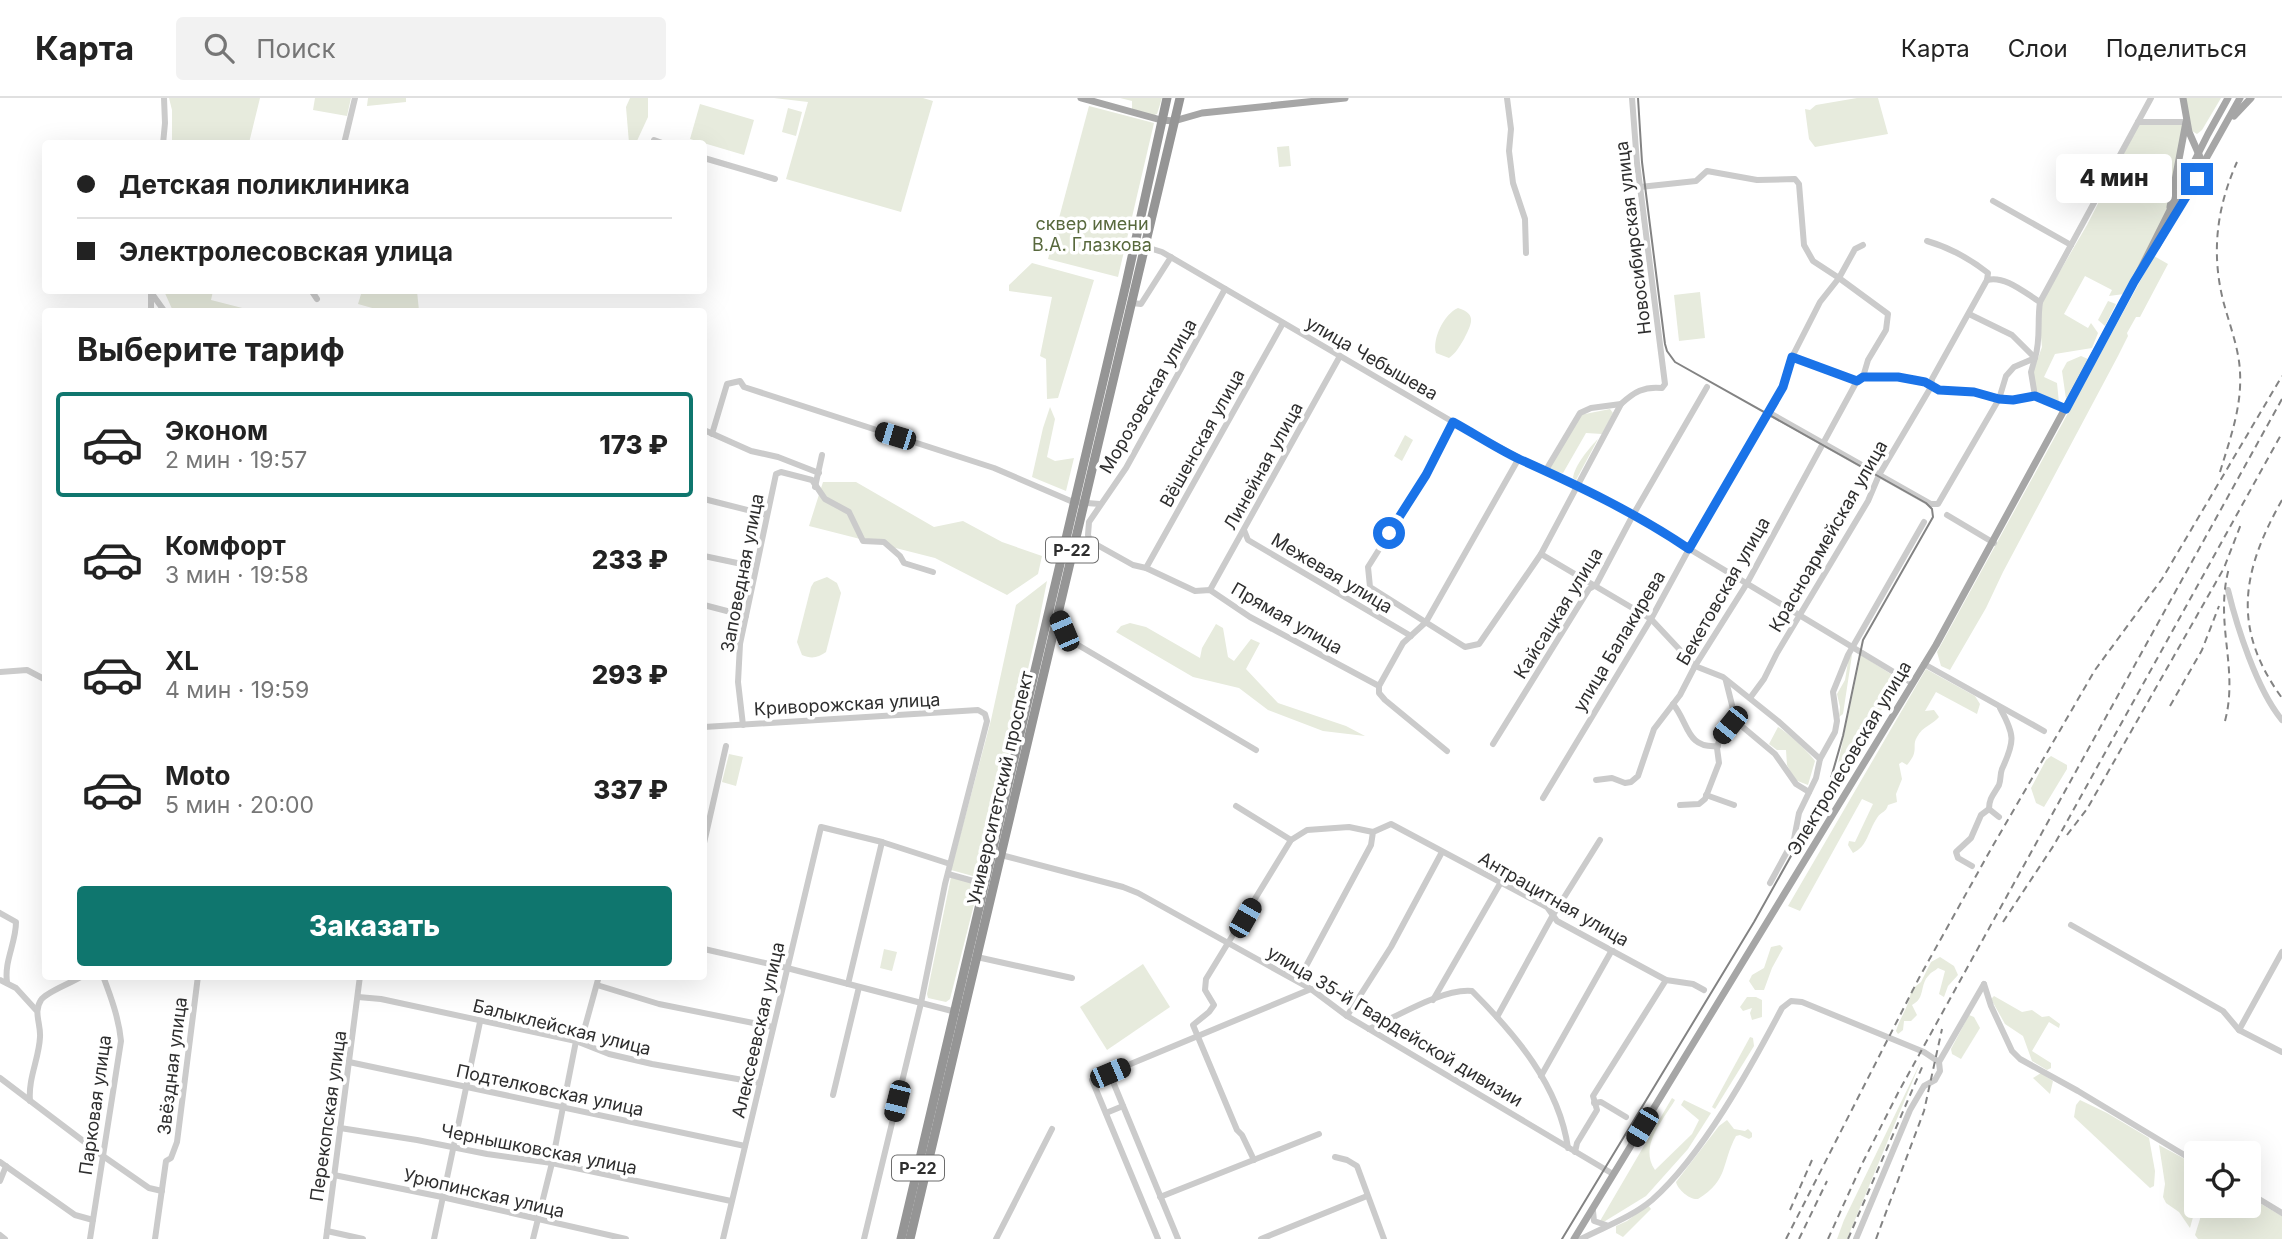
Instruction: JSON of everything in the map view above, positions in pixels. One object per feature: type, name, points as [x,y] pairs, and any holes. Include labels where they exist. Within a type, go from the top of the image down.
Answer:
[{"type":"highway","name":"Университетский проспект","points":[[910,1239],[1084,504],[1167,98]]},
{"type":"highway","name":"Университетский проспект","points":[[901,1239],[1073,502],[1132,303],[1180,98]]},
{"type":"main road","points":[[1081,98],[1161,120],[1174,121],[1202,113],[1345,98]]},
{"type":"main road","points":[[2182,98],[2189,132],[2198,155],[2206,161]]},
{"type":"main road","name":"Электролесовская улица","points":[[1574,1239],[1782,900],[1994,543],[2134,282],[2228,98]]},
{"type":"main road","name":"Электролесовская улица","points":[[2134,282],[2240,98]]},
{"type":"main road","points":[[2229,121],[2251,98]]},
{"type":"main road","points":[[2168,216],[2186,122]]},
{"type":"main road","points":[[2189,132],[2197,138],[2208,134]]},
{"type":"street","points":[[163,140],[164,98]]},
{"type":"street","points":[[345,140],[355,98]]},
{"type":"street","points":[[1507,98],[1511,129],[1509,151],[1513,183],[1525,219],[1526,253]]},
{"type":"street","name":"Новосибирская улица","points":[[1621,404],[1636,390],[1662,388],[1665,384],[1640,187],[1632,98]]},
{"type":"street","points":[[2035,396],[2031,372],[2039,336],[2040,302],[2151,98]]},
{"type":"street","points":[[2138,122],[2186,122]]},
{"type":"street","points":[[707,159],[775,179]]},
{"type":"street","points":[[1640,187],[1696,181],[1707,171],[1757,180],[1795,180],[1799,184],[1804,245],[1808,255],[1839,278]]},
{"type":"street","points":[[1993,201],[2071,245]]},
{"type":"street","points":[[1927,241],[1979,266],[1988,273],[1987,280],[1995,278],[2005,281],[2040,302]]},
{"type":"street","name":"улица Балакирева","points":[[1543,798],[1651,619],[1783,387],[1792,357],[1821,302],[1839,278],[1855,249],[1863,245]]},
{"type":"street","name":"улица Чебышева","points":[[1146,247],[1171,257],[1453,422],[1633,515],[1799,617],[1912,682]]},
{"type":"street","points":[[1132,303],[1141,304],[1171,257]]},
{"type":"street","name":"Бекетовская улица","points":[[1596,780],[1612,778],[1625,783],[1638,776],[1654,729],[1681,695],[1695,666],[1746,584],[1886,330],[1888,314],[1839,278]]},
{"type":"street","name":"Красноармейская улица","points":[[1750,698],[1764,679],[1868,501],[1879,475],[1931,387],[1932,379],[1987,280]]},
{"type":"street","name":"Морозовская улица","points":[[1093,515],[1126,468],[1225,289]]},
{"type":"street","points":[[314,294],[317,299]]},
{"type":"street","points":[[1969,314],[2012,335],[2035,358]]},
{"type":"street","name":"Вёшенская улица","points":[[1146,568],[1283,323]]},
{"type":"street","name":"Линейная улица","points":[[1210,590],[1340,356]]},
{"type":"street","points":[[1792,357],[1860,379],[1898,377],[1925,382],[1931,387],[1974,392],[1999,399],[2013,400],[2035,396],[2066,409]]},
{"type":"street","points":[[1768,412],[1935,505],[1999,399],[2006,376],[2014,366],[2035,358]]},
{"type":"street","points":[[712,433],[727,384],[740,381],[744,387],[997,468],[1073,502],[1100,504]]},
{"type":"street","name":"Кайсацкая улица","points":[[1493,744],[1588,589],[1596,585],[1707,387]]},
{"type":"street","points":[[1453,422],[1426,475],[1368,567],[1370,587],[1465,646],[1479,644],[1541,554],[1621,404]]},
{"type":"street","points":[[1546,470],[1580,413],[1591,408],[1621,404]]},
{"type":"street","points":[[707,431],[751,451],[778,457],[819,473]]},
{"type":"street","points":[[822,455],[815,487],[825,499],[849,512],[863,541],[884,542],[904,563],[933,572]]},
{"type":"street","points":[[1447,751],[1385,700],[1379,693],[1379,686],[1403,643],[1426,622],[1519,458]]},
{"type":"street","name":"Заповедная улица","points":[[743,725],[738,658],[776,474],[781,472],[812,481],[815,487]]},
{"type":"street","points":[[707,500],[767,515]]},
{"type":"street","name":"Прямая улица","points":[[1093,515],[1089,529],[1090,541],[1133,565],[1146,568],[1195,591],[1210,590],[1250,617],[1379,686]]},
{"type":"street","points":[[1947,515],[1994,543]]},
{"type":"street","points":[[1770,883],[1794,839],[1799,813],[1816,778],[1820,759],[1835,732],[1837,721],[1833,692],[1853,646],[1924,522]]},
{"type":"street","name":"Межевая улица","points":[[1244,530],[1248,540],[1412,636]]},
{"type":"street","points":[[1541,554],[1651,619],[1695,666],[1723,677],[1820,759]]},
{"type":"street","points":[[707,557],[756,567]]},
{"type":"street","points":[[2228,590],[2242,640],[2267,695],[2282,720]]},
{"type":"street","points":[[707,606],[746,616]]},
{"type":"street","points":[[1057,613],[1064,631],[1073,642],[1256,750]]},
{"type":"street","points":[[1924,664],[2043,731]]},
{"type":"street","points":[[0,672],[27,670],[42,678]]},
{"type":"street","points":[[1680,806],[1699,804],[1706,795],[1719,763],[1720,737],[1732,718],[1727,683],[1723,677]]},
{"type":"street","points":[[1673,704],[1694,740],[1700,745],[1718,746]]},
{"type":"street","points":[[1989,809],[1989,799],[2000,783],[2001,771],[2010,757],[2012,730],[1999,707]]},
{"type":"street","name":"Криворожская улица","points":[[707,727],[978,710],[985,714],[987,721]]},
{"type":"street","points":[[1732,718],[1775,754],[1796,784],[1809,792]]},
{"type":"street","name":"Университетский проспект","points":[[864,1239],[921,1003],[950,864],[987,721]]},
{"type":"street","points":[[707,830],[726,746]]},
{"type":"street","points":[[1706,795],[1734,805]]},
{"type":"street","points":[[1236,806],[1291,840]]},
{"type":"street","points":[[1989,809],[1999,817]]},
{"type":"street","points":[[1972,866],[1958,858],[1956,852],[1970,838],[1981,815],[1989,809]]},
{"type":"street","name":"Антрацитная улица","points":[[1373,832],[1391,824],[1547,907],[1557,921],[1666,980],[1693,984],[1704,990]]},
{"type":"street","name":"Алексеевская улица","points":[[723,1239],[821,827],[882,842]]},
{"type":"street","points":[[1254,1160],[1237,1130],[1193,1025],[1214,1005],[1205,990],[1206,979],[1291,840],[1307,830],[1349,827],[1373,832],[1371,845],[1298,981]]},
{"type":"street","points":[[1497,1017],[1553,915],[1600,840]]},
{"type":"street","points":[[848,984],[882,842],[950,864]]},
{"type":"street","points":[[1347,1016],[1391,947],[1442,852]]},
{"type":"street","name":"улица 35-й Гвардейской дивизии","points":[[1001,855],[1124,887],[1298,981],[1347,1016],[1614,1174]]},
{"type":"street","points":[[948,874],[984,884]]},
{"type":"street","points":[[1433,1000],[1501,882]]},
{"type":"street","points":[[0,913],[16,922],[16,934],[3,981],[16,988],[36,1010],[41,1031],[40,1050],[29,1088],[30,1101]]},
{"type":"street","points":[[2071,925],[2223,1012],[2239,1030],[2282,1052]]},
{"type":"street","points":[[707,950],[964,1014]]},
{"type":"street","points":[[1541,1076],[1612,950]]},
{"type":"street","points":[[2239,1030],[2282,952]]},
{"type":"street","points":[[977,957],[1072,978]]},
{"type":"street","points":[[36,1010],[41,999],[50,991],[64,988],[76,980]]},
{"type":"street","name":"Парковая улица","points":[[90,1239],[121,1041],[119,1022],[111,1006],[104,980]]},
{"type":"street","name":"Звёздная улица","points":[[155,1239],[166,1161],[171,1158],[177,1142],[197,980]]},
{"type":"street","name":"Перекопская улица","points":[[326,1239],[360,980]]},
{"type":"street","points":[[533,1239],[552,1163],[576,1041],[583,1034],[598,980]]},
{"type":"street","points":[[1575,1152],[1577,1143],[1597,1110],[1593,1096],[1666,980]]},
{"type":"street","points":[[1856,1239],[1910,1110],[1924,1087],[1935,1080],[1940,1071],[1939,1062],[1984,984],[2012,1051],[2020,1059],[2184,1155]]},
{"type":"street","points":[[597,985],[659,1004],[773,1027]]},
{"type":"street","points":[[833,1095],[859,986]]},
{"type":"street","points":[[1158,1239],[1092,1080],[1311,989]]},
{"type":"street","points":[[1369,1028],[1433,1000],[1462,990],[1472,991],[1510,1029],[1541,1076],[1557,1104],[1568,1148]]},
{"type":"street","name":"Балыклейская улица","points":[[358,997],[381,999],[576,1041],[609,1054],[652,1064],[760,1083]]},
{"type":"street","points":[[1581,1239],[1651,1200],[1699,1146],[1782,1008],[1791,1001],[1802,1002],[1924,1052],[1939,1062]]},
{"type":"street","points":[[434,1239],[480,1022]]},
{"type":"street","name":"Подтелковская улица","points":[[349,1062],[745,1146]]},
{"type":"street","points":[[1110,1073],[1178,1239]]},
{"type":"street","points":[[0,1078],[103,1156],[149,1188],[162,1191]]},
{"type":"street","points":[[1594,1103],[1601,1102],[1626,1117]]},
{"type":"street","points":[[1106,1113],[1123,1106]]},
{"type":"street","name":"Чернышковская улица","points":[[341,1128],[552,1163],[732,1201]]},
{"type":"street","points":[[996,1239],[1052,1129]]},
{"type":"street","points":[[1160,1197],[1318,1134]]},
{"type":"street","points":[[1335,1157],[1348,1160],[1357,1166],[1384,1239]]},
{"type":"street","points":[[0,1181],[3,1164],[75,1215],[93,1220]]},
{"type":"street","name":"Урюпинская улица","points":[[334,1175],[626,1239]]},
{"type":"street","points":[[1261,1239],[1367,1196]]},
{"type":"street","points":[[2261,1200],[2282,1213]]},
{"type":"street","points":[[1592,1211],[1594,1221],[1608,1226]]},
{"type":"street","points":[[327,1231],[363,1239]]},
{"type":"street","points":[[0,1235],[5,1239]]},
{"type":"green space","points":[[169,98],[260,98],[250,140],[172,140],[172,110]]},
{"type":"green space","points":[[315,98],[351,98],[347,116],[313,110]]},
{"type":"green space","points":[[368,98],[406,98],[406,102],[367,106]]},
{"type":"green space","points":[[630,98],[648,98],[648,117],[637,140],[629,140],[626,107]]},
{"type":"green space","points":[[774,98],[923,98],[933,101],[901,212],[786,179],[808,102]]},
{"type":"green space","points":[[1120,98],[1162,98],[1157,114],[1152,116],[1132,110],[1132,101]]},
{"type":"green space","points":[[1857,98],[1878,98],[1888,134],[1815,147],[1809,139],[1805,109]]},
{"type":"green space","points":[[2185,98],[2221,98],[2197,134],[2192,131]]},
{"type":"green space","points":[[700,104],[754,120],[744,155],[707,144],[707,140],[690,139]]},
{"type":"green space","name":"сквер имени В.А. Глазкова","points":[[1089,106],[1154,123],[1118,277],[1048,259]]},
{"type":"green space","points":[[788,108],[802,112],[796,136],[782,132]]},
{"type":"green space","points":[[2139,124],[2184,125],[2167,211],[2124,294],[2109,296],[2112,290],[2085,276],[2064,314],[2088,328],[2091,323],[2098,333],[2092,348],[2055,354],[2044,377],[2057,383],[2059,403],[2036,395],[2033,372],[2042,347],[2039,318],[2042,302],[2087,225]]},
{"type":"green space","points":[[1289,146],[1291,166],[1279,167],[1277,147]]},
{"type":"green space","points":[[2154,256],[2168,264],[2140,317],[2136,317],[2127,333],[2118,356],[1986,608],[1950,670],[1941,666],[1937,652]]},
{"type":"green space","points":[[1032,263],[1094,280],[1058,398],[1047,399],[1046,359],[1040,356],[1052,297],[1009,291],[1009,285]]},
{"type":"green space","points":[[1700,292],[1705,338],[1679,341],[1674,295]]},
{"type":"green space","points":[[165,294],[212,294],[211,300],[242,308],[172,308]]},
{"type":"green space","points":[[361,294],[417,294],[419,308],[372,308],[358,304]]},
{"type":"green space","points":[[2108,301],[2116,304],[2105,326],[2098,320]]},
{"type":"green space","points":[[1458,308],[1468,313],[1471,320],[1464,339],[1449,358],[1436,353],[1436,341],[1444,321]]},
{"type":"green space","points":[[2081,356],[2088,359],[2066,399],[2062,371],[2067,362]]},
{"type":"green space","points":[[1050,407],[1055,419],[1047,457],[1055,461],[1074,458],[1066,491],[1032,477]]},
{"type":"green space","points":[[1610,409],[1613,413],[1602,434],[1586,433],[1563,473],[1546,470],[1580,415]]},
{"type":"green space","points":[[1405,435],[1413,440],[1402,461],[1394,456]]},
{"type":"green space","points":[[1598,439],[1576,480],[1573,478],[1576,468]]},
{"type":"green space","points":[[823,482],[856,482],[934,527],[963,521],[1002,542],[1042,556],[1038,574],[1007,595],[935,558],[809,526]]},
{"type":"green space","points":[[827,577],[837,583],[841,593],[826,652],[817,657],[808,657],[802,655],[797,642],[811,587],[814,582]]},
{"type":"green space","points":[[1047,581],[980,878],[951,870],[991,720],[1016,605]]},
{"type":"green space","points":[[1130,623],[1146,627],[1200,658],[1202,648],[1216,624],[1223,628],[1228,657],[1234,661],[1251,639],[1260,643],[1246,669],[1278,703],[1346,726],[1365,736],[1323,731],[1268,710],[1239,688],[1193,677],[1116,632],[1121,626]]},
{"type":"green space","points":[[1852,655],[1843,714],[1839,717],[1837,694],[1845,680],[1849,656]]},
{"type":"green space","points":[[1861,655],[1894,676],[1897,683],[1839,783],[1835,778]]},
{"type":"green space","points":[[1926,669],[1975,696],[1980,704],[1977,714],[1936,692],[1925,711],[1934,710],[1939,717],[1919,733],[1915,740],[1913,756],[1907,765],[1902,762],[1899,764],[1902,779],[1896,794],[1897,802],[1888,805],[1874,823],[1865,842],[1853,853],[1848,845],[1849,841],[1855,842],[1873,804],[1862,799],[1800,911],[1788,906]]},
{"type":"green space","points":[[1778,727],[1798,742],[1815,761],[1808,785],[1795,780],[1787,765],[1786,750],[1777,750],[1769,744]]},
{"type":"green space","points":[[729,754],[743,757],[736,786],[722,782]]},
{"type":"green space","points":[[2051,756],[2067,765],[2067,769],[2044,807],[2036,803],[2031,788],[2046,760]]},
{"type":"green space","points":[[951,877],[979,885],[950,999],[946,1002],[928,998],[927,994]]},
{"type":"green space","points":[[1780,945],[1783,948],[1764,990],[1755,990],[1749,981],[1752,975],[1764,968],[1771,947]]},
{"type":"green space","points":[[884,949],[897,952],[892,971],[880,968]]},
{"type":"green space","points":[[1940,957],[1954,966],[1958,975],[1948,986],[1944,997],[1939,994],[1945,971],[1938,968],[1930,974],[1919,999],[1912,1005],[1917,1015],[1911,1021],[1904,1021],[1903,1030],[1898,1034],[1896,1031],[1911,990],[1921,982],[1931,962]]},
{"type":"green space","points":[[1143,964],[1170,1007],[1107,1050],[1080,1007]]},
{"type":"green space","points":[[1994,996],[2022,1012],[2032,1010],[2042,1017],[2049,1016],[2060,1024],[2059,1028],[2049,1022],[2032,1051],[2051,1063],[2051,1068],[2047,1070],[2032,1061],[2023,1036],[2005,1024],[1991,999]]},
{"type":"green space","points":[[1747,997],[1762,1000],[1762,1017],[1752,1020],[1752,1008],[1743,1011],[1740,1007]]},
{"type":"green space","points":[[1969,1015],[1974,1017],[1980,1028],[1961,1059],[1952,1054],[1951,1049]]},
{"type":"green space","points":[[1750,1037],[1753,1038],[1754,1046],[1715,1109],[1712,1107]]},
{"type":"green space","points":[[1921,1061],[1847,1239],[1837,1239],[1844,1220]]},
{"type":"green space","points":[[2041,1073],[2053,1081],[2050,1094],[2033,1078]]},
{"type":"green space","points":[[1672,1098],[1675,1100],[1651,1143],[1651,1161],[1655,1170],[1692,1134],[1699,1120],[1681,1105],[1684,1100],[1711,1113],[1688,1149],[1646,1196],[1602,1223],[1600,1221]]},
{"type":"green space","points":[[2080,1100],[2149,1138],[2155,1171],[2154,1186],[2150,1188],[2074,1117],[2076,1105]]},
{"type":"green space","points":[[1727,1120],[1734,1129],[1748,1129],[1752,1137],[1749,1139],[1736,1136],[1715,1185],[1698,1199],[1691,1198],[1676,1182],[1719,1126]]},
{"type":"green space","points":[[2159,1145],[2184,1159],[2184,1218],[2193,1218],[2190,1228],[2179,1212],[2166,1203],[2163,1197],[2165,1184]]},
{"type":"green space","points":[[2261,1204],[2282,1216],[2282,1239],[2198,1239],[2195,1235],[2200,1218],[2261,1218]]},
{"type":"green space","points":[[1648,1205],[1651,1209],[1623,1237],[1616,1233],[1616,1226]]},
{"type":"tram line","points":[[1562,1239],[1754,922],[1810,822],[1829,785],[1843,736],[1863,640],[1933,517],[1932,509],[1926,503],[1675,362],[1667,351],[1642,162],[1638,98]]},
{"type":"railway","points":[[2220,472],[2234,423],[2240,385],[2238,355],[2220,286],[2217,250],[2224,197],[2237,162]]},
{"type":"railway","points":[[1786,1239],[1919,978],[1991,849],[2095,670],[2162,579],[2282,376]]},
{"type":"railway","points":[[1828,1239],[1899,1091],[2282,399]]},
{"type":"railway","points":[[2003,922],[2054,845],[2282,433]]},
{"type":"railway","points":[[2282,500],[2258,551],[2248,599],[2249,623],[2255,648],[2282,698]]},
{"type":"railway","points":[[2067,835],[2087,809],[2224,568],[2241,524]]},
{"type":"railway","points":[[2225,721],[2229,682],[2224,608],[2229,568]]},
{"type":"railway","points":[[2170,706],[2202,650],[2219,606]]},
{"type":"railway","points":[[1876,1239],[1924,1111],[1942,1029]]},
{"type":"railway","points":[[1848,1239],[1923,1065]]},
{"type":"railway","points":[[1790,1210],[1812,1160]]},
{"type":"railway","points":[[1799,1239],[1827,1181]]},
{"type":"route","points":[[1389,533],[1426,475],[1453,422],[1633,515],[1689,549],[1783,387],[1792,357],[1857,381],[1863,377],[1898,377],[1925,382],[1939,390],[1974,392],[1999,399],[2013,400],[2035,396],[2066,409],[2134,282],[2197,179]]}]
